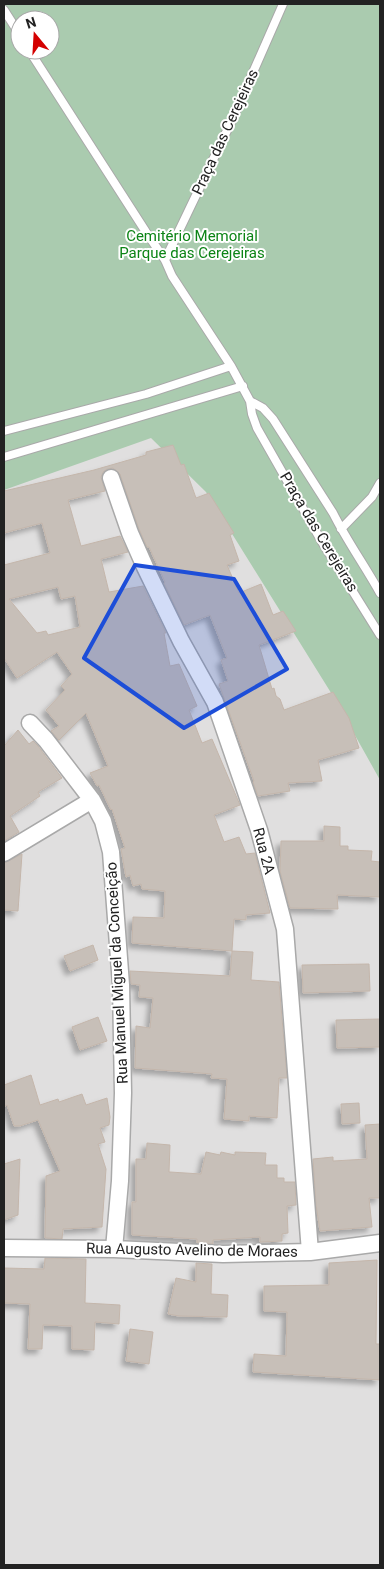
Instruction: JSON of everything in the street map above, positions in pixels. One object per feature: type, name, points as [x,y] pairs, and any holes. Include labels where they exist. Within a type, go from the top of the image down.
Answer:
[{"type":"street","name":"Rua 2A","points":[[111,478],[130,533],[145,567],[181,640],[215,702],[259,830],[285,929],[310,1252]]},
{"type":"street","name":"Rua Manuel Miguel da Conceição","points":[[30,723],[46,740],[92,800],[103,821],[111,852],[121,984],[122,1132],[114,1249]]},
{"type":"street","points":[[4,853],[92,800]]},
{"type":"street","name":"Rua Augusto Avelino de Moraes","points":[[4,1248],[114,1249],[223,1254],[310,1252],[380,1243]]},
{"type":"lane","name":"Praça das Cerejeiras","points":[[166,260],[233,118],[283,4]]},
{"type":"lane","name":"Praça das Cerejeiras","points":[[35,60],[166,260],[172,276],[243,386],[250,401],[257,428],[322,542],[380,635]]},
{"type":"lane","points":[[4,432],[146,394],[231,366]]},
{"type":"lane","points":[[4,457],[243,386]]},
{"type":"lane","name":"Praça das Cerejeiras","points":[[250,401],[263,408],[274,419],[366,567],[380,593]]},
{"type":"lane","name":"Praça das Cerejeiras","points":[[341,529],[372,496],[380,483]]},
{"type":"highlighted area","points":[[135,565],[234,579],[287,669],[184,728],[84,658]]},
{"type":"shaded area","points":[[4,4],[380,4],[380,1565],[4,1565]]},
{"type":"green space","name":"Cemitério Memorial Parque das Cerejeiras","points":[[4,4],[380,4],[380,780],[333,696],[206,492],[151,438],[4,490]]},
{"type":"building","points":[[173,445],[181,465],[184,464],[196,498],[209,493],[234,533],[230,535],[239,561],[227,565],[239,593],[261,584],[273,615],[283,611],[296,631],[259,645],[272,689],[274,688],[284,710],[333,692],[349,718],[359,748],[318,760],[322,781],[288,783],[290,791],[258,796],[219,684],[228,681],[221,660],[227,658],[210,615],[184,625],[139,529],[120,474],[113,468],[107,469],[101,477],[105,491],[68,500],[81,546],[120,536],[128,552],[101,559],[109,592],[143,586],[166,633],[164,633],[170,666],[179,664],[197,706],[189,710],[202,743],[212,739],[240,805],[214,815],[224,842],[239,837],[246,854],[255,853],[270,913],[246,915],[246,920],[234,919],[232,951],[132,943],[133,917],[164,918],[165,891],[142,889],[141,884],[133,886],[130,875],[126,877],[121,849],[125,848],[112,809],[90,773],[108,766],[86,713],[59,740],[51,731],[59,726],[46,710],[65,690],[61,686],[72,674],[57,652],[17,678],[4,658],[4,565],[50,553],[42,523],[4,533],[4,491],[94,470],[146,455],[146,452]],"holes":[[[58,587],[61,599],[75,596],[80,627],[48,635],[46,631],[37,633],[9,599]]]},
{"type":"building","points":[[18,730],[29,744],[33,741],[38,746],[62,778],[38,792],[40,796],[10,816],[19,832],[4,841],[4,746]]},
{"type":"building","points":[[324,826],[340,827],[340,846],[348,846],[348,850],[372,851],[371,861],[380,862],[380,897],[337,895],[338,909],[290,908],[280,871],[281,841],[324,841]]},
{"type":"building","points":[[22,854],[18,911],[4,910],[4,863]]},
{"type":"building","points":[[93,945],[98,960],[70,971],[64,956]]},
{"type":"building","points":[[232,951],[253,952],[251,980],[279,982],[287,1078],[279,1078],[277,1118],[249,1116],[249,1121],[224,1119],[227,1079],[211,1078],[212,1074],[135,1068],[136,1026],[150,1028],[153,998],[139,997],[140,985],[131,984],[130,971],[230,976]]},
{"type":"building","points":[[369,964],[370,991],[303,993],[302,965]]},
{"type":"building","points":[[98,1017],[107,1041],[80,1050],[72,1027]]},
{"type":"building","points":[[380,1019],[380,1047],[337,1048],[336,1020]]},
{"type":"building","points":[[31,1075],[40,1105],[58,1099],[59,1102],[82,1094],[86,1105],[107,1098],[110,1117],[109,1125],[100,1128],[105,1142],[98,1144],[106,1169],[102,1227],[63,1229],[62,1239],[45,1238],[46,1176],[60,1171],[38,1120],[14,1126],[7,1105],[4,1107],[4,1085]]},
{"type":"building","points":[[359,1103],[360,1123],[342,1124],[341,1104]]},
{"type":"building","points":[[380,1124],[380,1198],[369,1198],[372,1227],[320,1231],[313,1159],[333,1157],[333,1161],[367,1159],[365,1125]]},
{"type":"building","points":[[147,1143],[170,1145],[169,1172],[201,1174],[206,1152],[220,1155],[221,1152],[235,1155],[235,1152],[266,1153],[265,1165],[277,1165],[277,1178],[284,1178],[284,1182],[295,1182],[296,1205],[287,1206],[288,1233],[282,1234],[282,1241],[260,1242],[260,1237],[213,1240],[213,1244],[197,1243],[197,1239],[132,1235],[132,1202],[136,1202],[136,1159],[146,1159]]},
{"type":"building","points":[[20,1159],[18,1215],[4,1220],[4,1164]]},
{"type":"building","points":[[45,1258],[86,1259],[85,1303],[120,1305],[119,1324],[95,1322],[94,1350],[72,1349],[72,1326],[43,1325],[42,1349],[28,1349],[30,1304],[4,1303],[4,1268],[44,1269]]},
{"type":"building","points":[[377,1260],[376,1344],[380,1344],[380,1380],[253,1372],[254,1354],[286,1356],[287,1312],[264,1311],[264,1286],[329,1285],[329,1263]]},
{"type":"building","points":[[196,1263],[212,1264],[211,1294],[228,1295],[227,1317],[168,1314],[176,1278],[196,1282]]},
{"type":"building","points":[[130,1329],[153,1332],[149,1364],[126,1361]]}]
